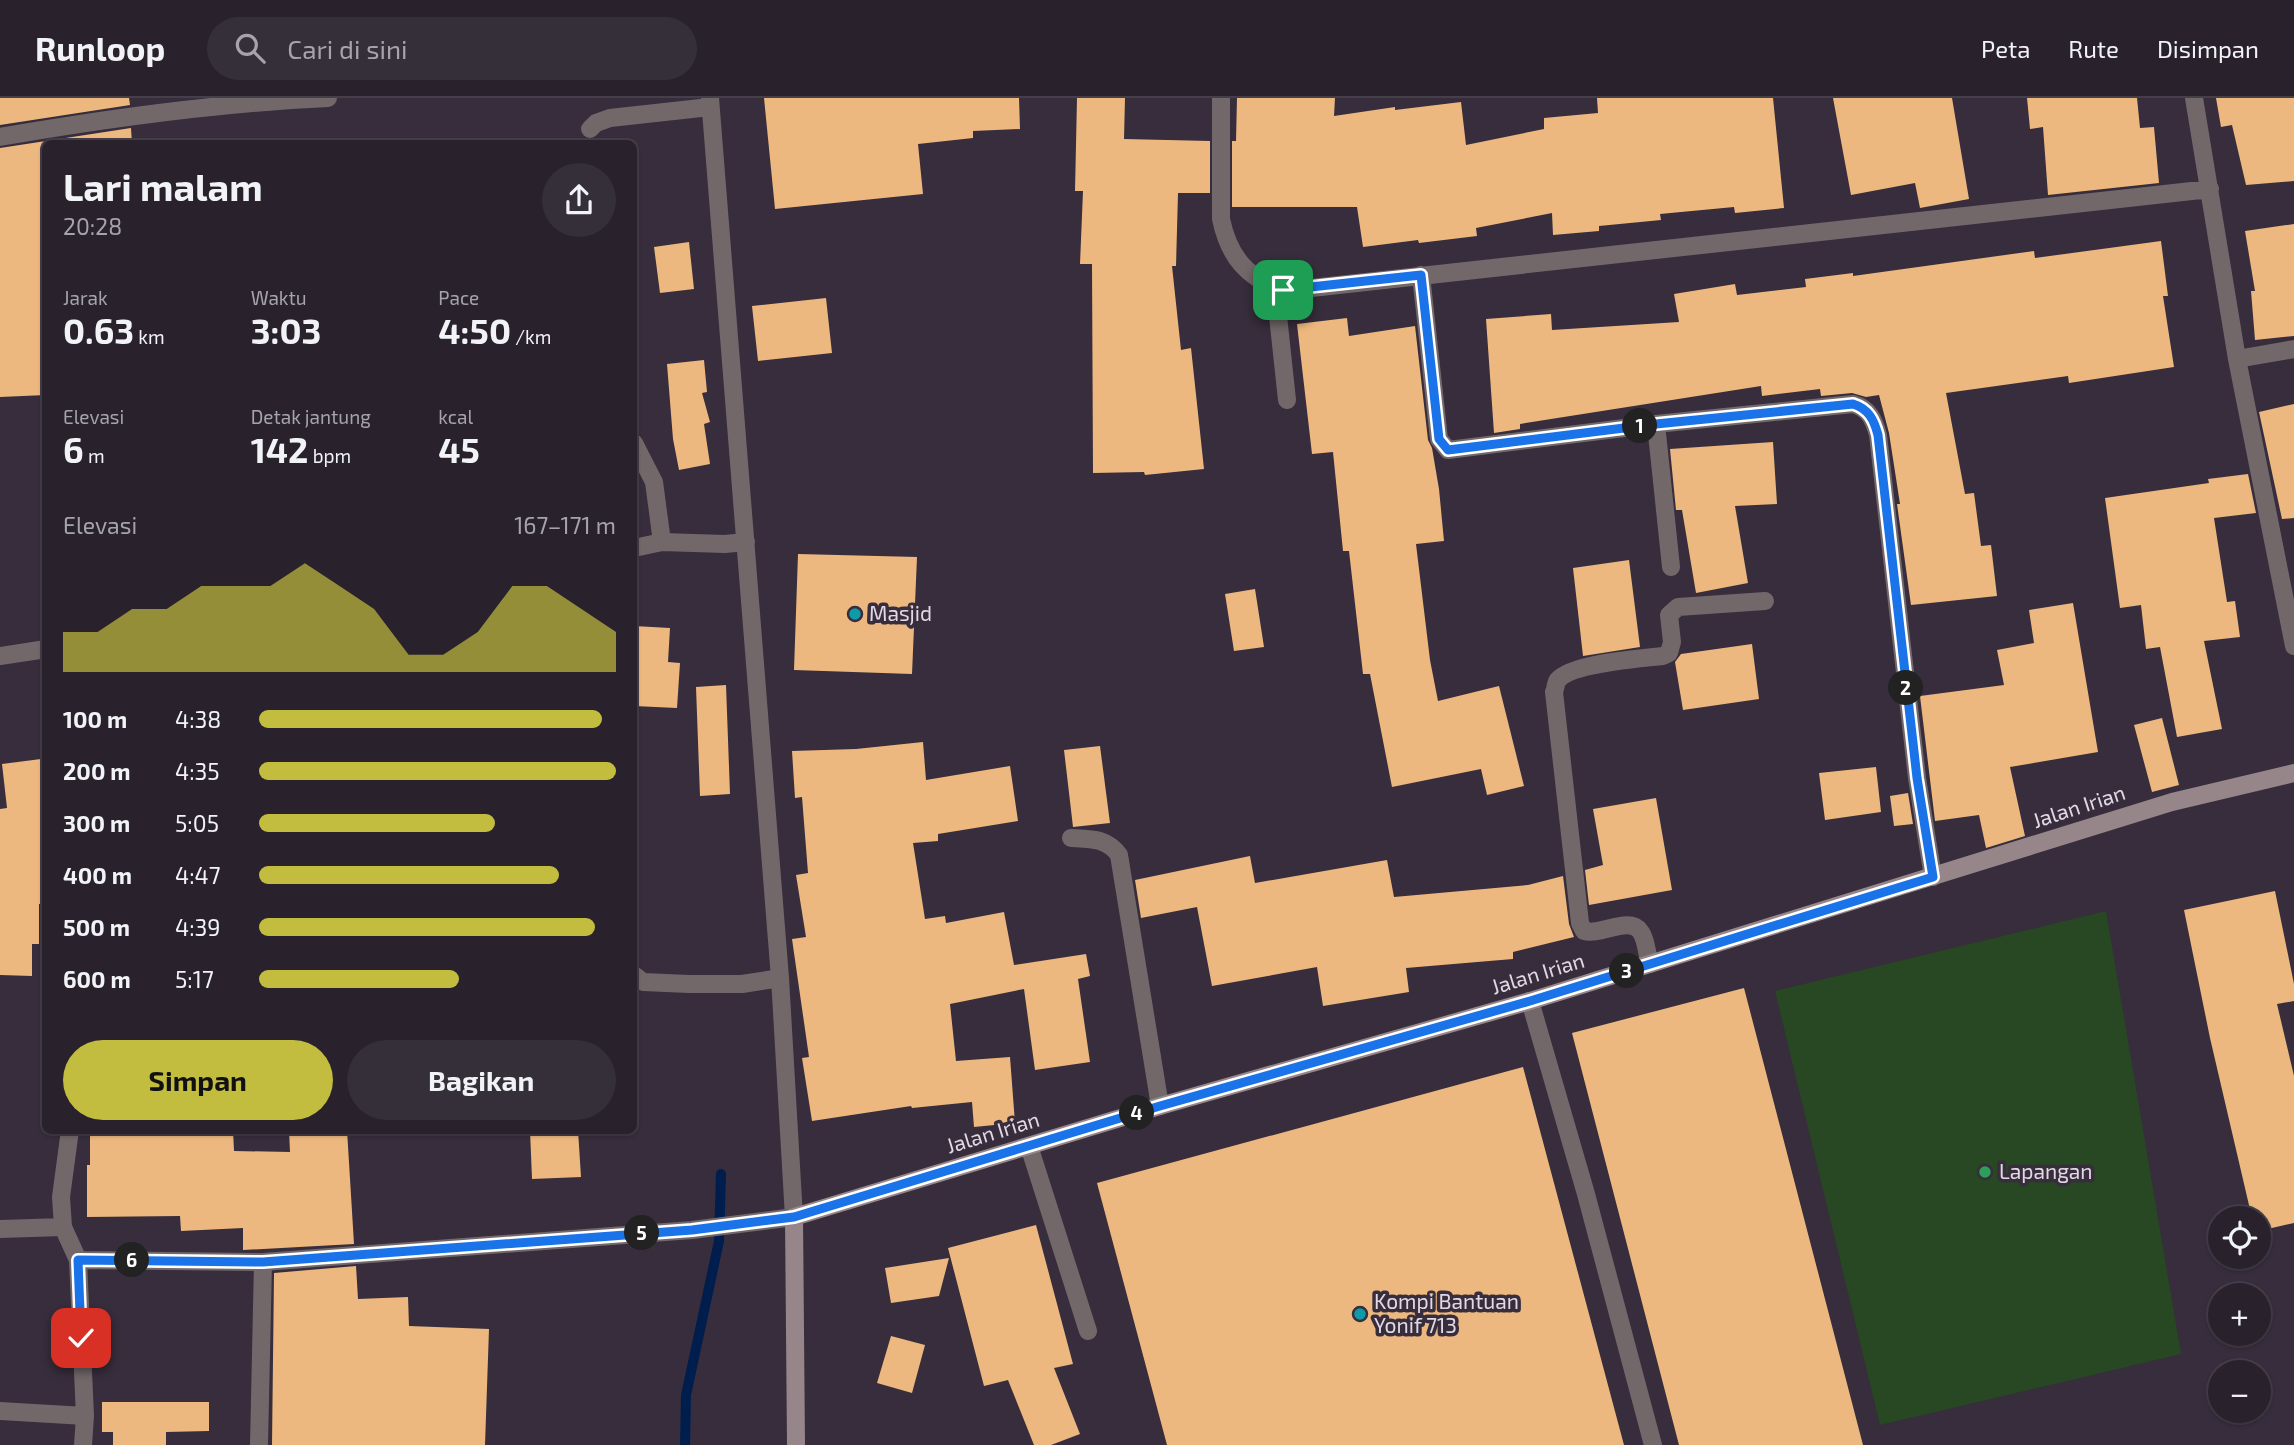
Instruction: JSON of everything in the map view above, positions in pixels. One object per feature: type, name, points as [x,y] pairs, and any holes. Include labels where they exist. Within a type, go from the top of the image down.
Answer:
[{"type":"street","points":[[0,137],[162,112],[328,98]]},
{"type":"street","points":[[1221,98],[1221,219],[1225,235],[1236,257],[1251,275],[1265,285],[1283,290],[2210,189]]},
{"type":"street","points":[[2194,98],[2236,359],[2294,646]]},
{"type":"street","points":[[590,129],[596,123],[610,118],[710,103],[780,978],[794,1217],[796,1445]]},
{"type":"street","points":[[1421,275],[1439,439],[1448,450],[1656,424],[1853,404],[1861,406],[1874,422],[1878,435],[1917,778],[1933,877]]},
{"type":"street","points":[[1275,288],[1287,400]]},
{"type":"street","points":[[2236,359],[2294,349]]},
{"type":"street","points":[[1656,424],[1671,567]]},
{"type":"street","points":[[637,449],[654,482],[669,543]]},
{"type":"street","points":[[637,548],[669,543],[746,542]]},
{"type":"street","points":[[1650,964],[1641,932],[1634,926],[1626,925],[1592,934],[1584,931],[1580,922],[1554,692],[1557,682],[1569,672],[1670,653],[1672,642],[1669,615],[1678,607],[1765,601]]},
{"type":"street","points":[[0,656],[42,650]]},
{"type":"street","name":"Jalan Irian","points":[[794,1217],[1160,1106],[1530,1001],[2172,802],[2294,773]]},
{"type":"street","points":[[1071,838],[1096,839],[1107,843],[1119,855],[1160,1106]]},
{"type":"street","points":[[637,977],[643,982],[689,984],[743,984],[780,978]]},
{"type":"street","points":[[1530,1001],[1586,1194],[1653,1445]]},
{"type":"street","points":[[69,1134],[63,1170],[63,1227],[78,1260],[85,1416],[83,1445]]},
{"type":"street","points":[[1028,1146],[1088,1331]]},
{"type":"street","points":[[78,1260],[263,1262],[692,1230],[794,1217]]},
{"type":"street","points":[[0,1229],[63,1227]]},
{"type":"street","points":[[259,1445],[263,1262]]},
{"type":"street","points":[[0,1411],[85,1416]]},
{"type":"green space","name":"Lapangan","points":[[2106,911],[2181,1354],[1880,1425],[1775,991]]},
{"type":"building","points":[[0,98],[129,98],[130,105],[0,125]]},
{"type":"building","points":[[764,98],[1019,98],[1020,129],[973,131],[973,138],[918,144],[923,194],[775,209]]},
{"type":"building","points":[[1077,98],[1125,98],[1124,139],[1210,141],[1210,193],[1178,193],[1176,266],[1172,266],[1181,350],[1191,348],[1204,469],[1145,475],[1144,472],[1093,473],[1092,264],[1080,264],[1083,191],[1075,191]]},
{"type":"building","points":[[1237,98],[1335,98],[1334,116],[1395,107],[1395,110],[1461,102],[1466,145],[1544,129],[1544,118],[1598,113],[1597,98],[1773,98],[1784,208],[1735,213],[1734,207],[1660,214],[1661,220],[1599,226],[1599,231],[1553,235],[1552,213],[1476,228],[1477,236],[1363,247],[1357,207],[1232,207],[1232,141],[1236,141]]},
{"type":"building","points":[[1833,98],[1952,98],[1969,199],[1920,208],[1915,183],[1851,195]]},
{"type":"building","points":[[2027,98],[2137,98],[2140,128],[2154,127],[2159,183],[2048,195],[2043,127],[2030,129]]},
{"type":"building","points":[[2216,98],[2294,98],[2294,181],[2246,185],[2232,125],[2221,127]]},
{"type":"building","points":[[131,128],[132,140],[52,140]]},
{"type":"building","points":[[42,142],[42,395],[0,397],[0,148]]},
{"type":"building","points":[[2294,224],[2294,336],[2255,340],[2251,291],[2255,291],[2245,231]]},
{"type":"building","points":[[2161,241],[2168,296],[2163,296],[2174,367],[2069,383],[2068,376],[1946,393],[1965,494],[1974,493],[1981,546],[1991,545],[1997,596],[1911,605],[1897,504],[1900,504],[1889,433],[1879,395],[1866,397],[1852,393],[1821,396],[1820,389],[1762,396],[1761,386],[1520,424],[1520,429],[1494,433],[1486,319],[1551,314],[1552,330],[1679,322],[1674,294],[1735,284],[1737,295],[1806,287],[1805,279],[1853,273],[1853,276],[2034,251],[2035,258]]},
{"type":"building","points":[[689,242],[694,289],[660,293],[654,247]]},
{"type":"building","points":[[826,298],[832,353],[758,361],[752,306]]},
{"type":"building","points":[[1347,318],[1349,336],[1415,326],[1428,440],[1432,448],[1439,489],[1444,541],[1416,544],[1430,660],[1438,701],[1499,686],[1524,786],[1487,795],[1481,769],[1392,787],[1370,674],[1363,674],[1349,551],[1343,551],[1333,452],[1312,454],[1297,324]]},
{"type":"building","points":[[704,360],[707,392],[702,393],[710,422],[704,424],[710,464],[679,470],[673,439],[667,364]]},
{"type":"building","points":[[2294,404],[2294,518],[2282,519],[2259,412]]},
{"type":"building","points":[[1773,442],[1777,504],[1735,506],[1748,583],[1696,593],[1682,510],[1676,510],[1670,449]]},
{"type":"building","points":[[2248,474],[2256,513],[2214,518],[2227,602],[2235,601],[2240,637],[2204,641],[2222,729],[2177,737],[2160,647],[2146,649],[2141,605],[2120,608],[2105,498],[2209,483],[2208,479]]},
{"type":"building","name":"Masjid","points":[[798,554],[917,557],[912,674],[794,670]]},
{"type":"building","points":[[1629,560],[1640,647],[1583,656],[1573,568]]},
{"type":"building","points":[[1255,589],[1264,647],[1234,651],[1225,594]]},
{"type":"building","points":[[2073,603],[2098,752],[2010,767],[2025,836],[1986,848],[1979,815],[1935,821],[1920,696],[2004,685],[1997,650],[2034,643],[2029,610]]},
{"type":"building","points":[[637,626],[670,628],[668,662],[680,663],[677,708],[637,706]]},
{"type":"building","points":[[1752,644],[1759,699],[1683,710],[1675,662],[1681,654]]},
{"type":"building","points":[[726,685],[730,794],[700,796],[696,687]]},
{"type":"building","points":[[2162,718],[2179,785],[2152,792],[2134,725]]},
{"type":"building","points":[[923,742],[926,780],[1010,766],[1018,821],[938,834],[938,841],[913,843],[925,919],[945,916],[946,923],[1004,912],[1014,965],[1086,954],[1090,976],[1078,979],[1090,1062],[1035,1070],[1024,989],[950,1004],[956,1061],[1010,1057],[1015,1123],[974,1127],[972,1102],[911,1106],[812,1121],[802,1058],[809,1057],[792,939],[806,937],[796,875],[808,873],[802,797],[795,798],[792,751],[856,749]]},
{"type":"building","points":[[1100,746],[1110,823],[1073,827],[1064,750]]},
{"type":"building","points":[[41,759],[42,904],[39,904],[39,944],[32,944],[32,976],[0,975],[0,809],[7,808],[2,764]]},
{"type":"building","points":[[1876,767],[1881,812],[1825,820],[1819,773]]},
{"type":"building","points":[[1908,793],[1913,824],[1894,826],[1890,796]]},
{"type":"building","points":[[1656,798],[1672,890],[1589,905],[1585,870],[1603,865],[1593,809]]},
{"type":"building","points":[[1250,856],[1255,883],[1387,860],[1394,897],[1528,885],[1563,876],[1569,924],[1574,937],[1513,952],[1513,959],[1406,968],[1409,992],[1323,1006],[1317,967],[1212,986],[1197,907],[1141,918],[1135,880]]},
{"type":"building","points":[[2275,891],[2294,984],[2294,1001],[2277,1004],[2294,1076],[2294,1223],[2271,1228],[2271,1206],[2249,1206],[2210,1038],[2184,910]]},
{"type":"building","points":[[1744,988],[1863,1445],[1679,1445],[1572,1033]]},
{"type":"building","name":"Kompi Bantuan Yonif 713","points":[[1523,1067],[1624,1445],[1167,1445],[1097,1183]]},
{"type":"building","points":[[90,1134],[233,1134],[234,1151],[290,1152],[289,1134],[347,1134],[354,1244],[243,1250],[243,1228],[181,1231],[180,1216],[87,1217],[87,1165],[90,1165]]},
{"type":"building","points":[[530,1134],[578,1134],[581,1177],[532,1179]]},
{"type":"building","points":[[1036,1225],[1073,1364],[1054,1368],[1080,1434],[1051,1445],[1034,1445],[1008,1380],[984,1386],[948,1248]]},
{"type":"building","points":[[949,1258],[939,1296],[891,1303],[885,1268]]},
{"type":"building","points":[[356,1266],[358,1299],[408,1297],[409,1326],[489,1329],[485,1445],[272,1445],[274,1273]]},
{"type":"building","points":[[891,1336],[925,1345],[912,1393],[877,1383]]},
{"type":"building","points":[[102,1402],[209,1402],[209,1431],[166,1432],[166,1445],[113,1445],[113,1432],[102,1432]]},
{"type":"waterway","points":[[685,1445],[686,1395],[719,1241],[721,1174]]},
{"type":"place","name":"Masjid","points":[[855,614]]},
{"type":"place","name":"Lapangan","points":[[1985,1172]]},
{"type":"place","name":"Kompi Bantuan Yonif 713","points":[[1360,1314]]},
{"type":"route","points":[[81,1338],[78,1260],[263,1262],[692,1230],[794,1217],[1160,1106],[1530,1001],[1933,877],[1917,778],[1878,435],[1868,412],[1853,404],[1656,424],[1448,450],[1439,439],[1421,275],[1283,290]]}]
